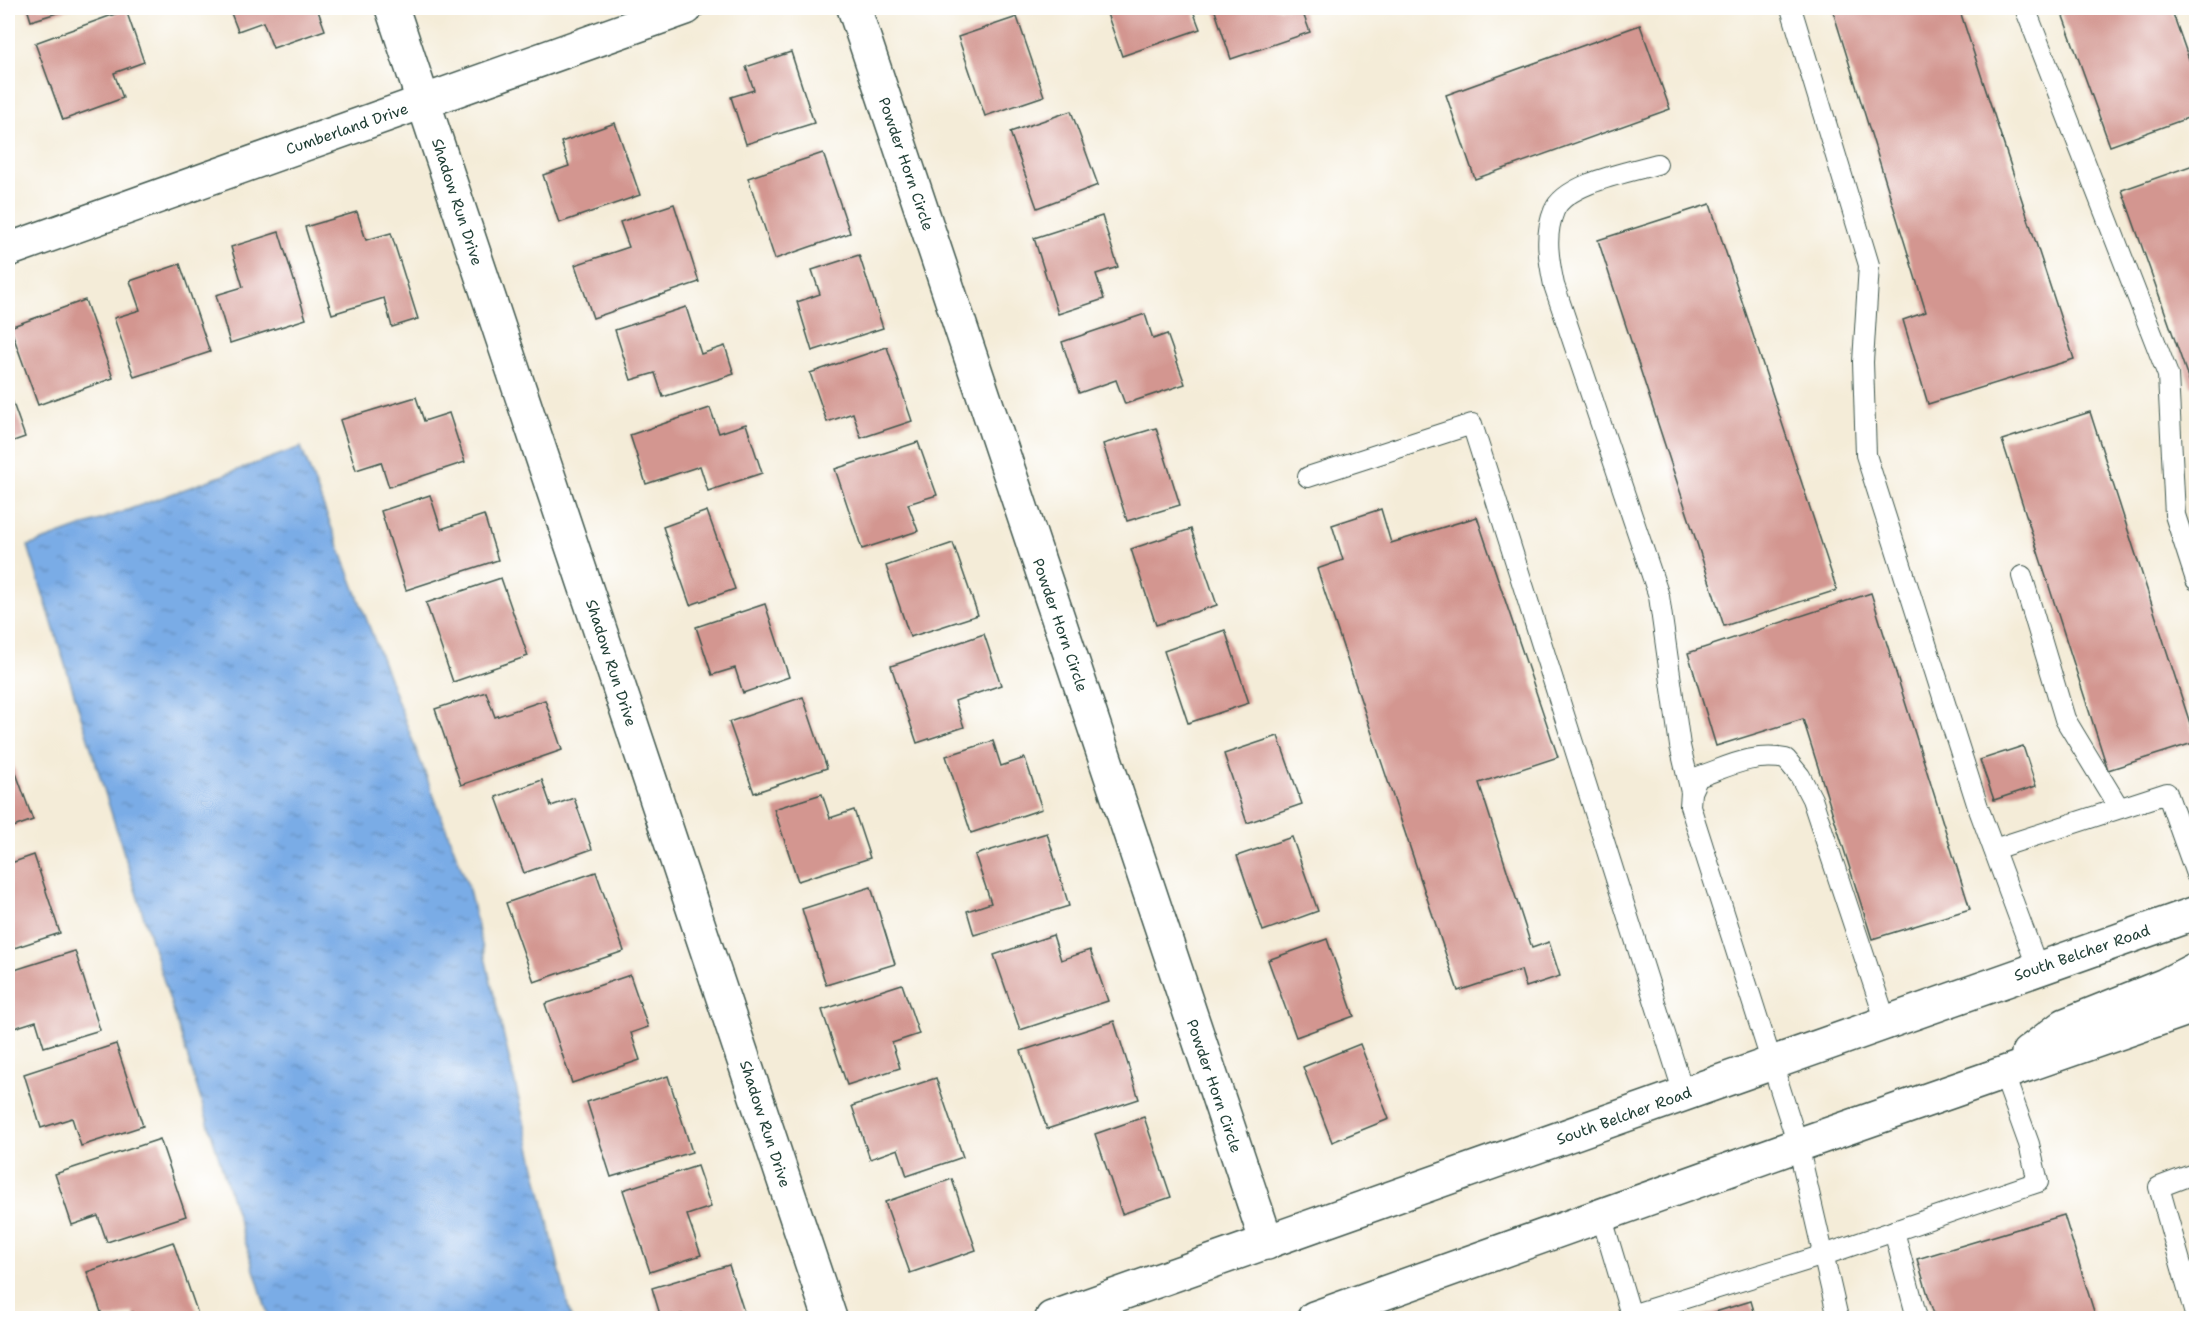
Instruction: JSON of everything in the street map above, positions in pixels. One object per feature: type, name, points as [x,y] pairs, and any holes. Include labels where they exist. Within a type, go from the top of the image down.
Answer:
[{"type":"street","name":"Shadow Run Drive","points":[[392,8],[830,1318]]},
{"type":"street","name":"Cumberland Drive","points":[[9,243],[424,102],[686,8]]},
{"type":"street","name":"Powder Horn Circle","points":[[854,8],[1267,1242]]},
{"type":"street","name":"South Belcher Road","points":[[1052,1318],[2196,913]]},
{"type":"street","points":[[2003,1072],[2066,1025],[2165,985],[2196,969]]},
{"type":"street","points":[[1314,1318],[2003,1072],[2196,1006]]},
{"type":"lane","points":[[1791,8],[1869,266],[1863,362],[1866,455],[1994,849],[2038,969]]},
{"type":"lane","points":[[2025,8],[2168,375],[2175,515],[2196,580]]},
{"type":"lane","points":[[1657,164],[1584,186],[1567,195],[1554,209],[1549,230],[1548,255],[1554,285],[1659,596],[1680,747],[1691,792],[1690,806],[1798,1145],[1838,1318]]},
{"type":"lane","points":[[1308,477],[1472,424],[1684,1094]]},
{"type":"lane","points":[[2022,576],[2065,719],[2119,808]]},
{"type":"lane","points":[[1691,792],[1698,777],[1753,758],[1786,759],[1800,776],[1812,799],[1886,1022]]},
{"type":"lane","points":[[1994,849],[2168,792],[2196,874]]},
{"type":"lane","points":[[1601,1215],[1631,1315],[1824,1255],[2038,1182],[2029,1144],[2003,1072]]},
{"type":"lane","points":[[2196,1173],[2159,1187],[2196,1318]]},
{"type":"lane","points":[[1894,1231],[1917,1318]]},
{"type":"water","points":[[301,447],[468,886],[571,1318],[269,1318],[28,546]]},
{"type":"building","points":[[27,8],[73,8],[31,21]]},
{"type":"building","points":[[229,8],[317,8],[325,30],[273,48],[263,22],[238,31]]},
{"type":"building","points":[[1105,8],[1192,8],[1200,29],[1122,56]]},
{"type":"building","points":[[1214,8],[1301,8],[1310,32],[1231,59]]},
{"type":"building","points":[[1832,8],[1959,8],[2074,359],[1928,404],[1903,320],[1926,312]]},
{"type":"building","points":[[2060,8],[2171,8],[2196,79],[2196,115],[2110,146]]},
{"type":"building","points":[[126,10],[144,62],[114,73],[123,98],[63,120],[35,43]]},
{"type":"building","points":[[1017,17],[1044,96],[985,116],[958,37]]},
{"type":"building","points":[[1640,25],[1670,109],[1475,179],[1446,95]]},
{"type":"building","points":[[791,52],[814,123],[746,144],[731,97],[754,90],[746,67]]},
{"type":"building","points":[[1071,111],[1098,185],[1037,208],[1010,132]]},
{"type":"building","points":[[615,123],[640,195],[559,223],[543,175],[569,166],[561,142]]},
{"type":"building","points":[[823,153],[850,233],[775,259],[748,178]]},
{"type":"building","points":[[2196,164],[2196,384],[2191,386],[2122,190]]},
{"type":"building","points":[[674,204],[699,282],[593,318],[575,265],[629,247],[620,222]]},
{"type":"building","points":[[1710,204],[1837,590],[1724,626],[1598,240]]},
{"type":"building","points":[[357,212],[366,240],[391,233],[418,319],[392,327],[384,298],[332,314],[305,227]]},
{"type":"building","points":[[1102,216],[1118,267],[1096,274],[1104,299],[1058,314],[1034,238]]},
{"type":"building","points":[[279,232],[306,319],[230,343],[216,295],[243,287],[231,247]]},
{"type":"building","points":[[859,255],[883,328],[812,351],[797,302],[820,294],[812,270]]},
{"type":"building","points":[[180,264],[210,352],[134,377],[114,318],[140,310],[130,281]]},
{"type":"building","points":[[85,300],[113,378],[38,405],[10,327]]},
{"type":"building","points":[[686,307],[701,354],[725,346],[734,374],[663,397],[655,373],[631,380],[615,330]]},
{"type":"building","points":[[1145,314],[1153,339],[1167,334],[1185,384],[1125,404],[1116,380],[1079,393],[1062,342]]},
{"type":"building","points":[[887,347],[912,421],[861,438],[853,413],[827,422],[810,373]]},
{"type":"building","points":[[8,389],[25,437],[8,443]]},
{"type":"building","points":[[416,397],[424,421],[449,413],[465,462],[389,487],[381,462],[356,470],[340,420]]},
{"type":"building","points":[[710,408],[719,433],[746,424],[762,473],[708,491],[700,466],[646,484],[630,435]]},
{"type":"building","points":[[2090,412],[2196,742],[2108,770],[2002,440]]},
{"type":"building","points":[[1156,428],[1180,505],[1127,521],[1103,444]]},
{"type":"building","points":[[918,442],[937,495],[908,504],[918,531],[862,549],[835,469]]},
{"type":"building","points":[[430,495],[441,529],[484,515],[498,560],[406,590],[381,511]]},
{"type":"building","points":[[1381,509],[1391,543],[1477,517],[1558,757],[1479,783],[1532,948],[1549,942],[1560,976],[1526,987],[1521,970],[1458,991],[1317,569],[1343,560],[1332,525]]},
{"type":"building","points":[[707,511],[735,589],[690,605],[663,527]]},
{"type":"building","points":[[1191,529],[1217,605],[1156,625],[1131,549]]},
{"type":"building","points":[[953,543],[978,615],[910,637],[886,566]]},
{"type":"building","points":[[501,578],[528,656],[453,682],[426,603]]},
{"type":"building","points":[[1871,593],[1970,909],[1872,939],[1803,719],[1716,746],[1688,653]]},
{"type":"building","points":[[765,604],[789,677],[743,693],[735,668],[712,675],[696,627]]},
{"type":"building","points":[[1225,630],[1249,703],[1188,723],[1164,651]]},
{"type":"building","points":[[984,634],[1001,685],[955,701],[964,727],[917,743],[891,666]]},
{"type":"building","points":[[486,692],[495,717],[545,700],[562,750],[461,785],[435,709]]},
{"type":"building","points":[[803,697],[827,768],[754,793],[729,722]]},
{"type":"building","points":[[1278,736],[1302,804],[1247,823],[1224,754]]},
{"type":"building","points":[[993,741],[1001,766],[1025,758],[1042,809],[971,833],[946,756]]},
{"type":"building","points":[[2023,746],[2036,786],[1994,800],[1980,760]]},
{"type":"building","points":[[8,751],[33,820],[8,829]]},
{"type":"building","points":[[542,780],[551,806],[574,798],[592,849],[524,873],[496,797]]},
{"type":"building","points":[[822,794],[830,818],[854,810],[870,858],[798,881],[774,809]]},
{"type":"building","points":[[1047,833],[1069,906],[974,935],[967,911],[991,903],[975,855]]},
{"type":"building","points":[[1292,837],[1318,911],[1263,931],[1237,856]]},
{"type":"building","points":[[34,855],[60,933],[8,950],[8,864]]},
{"type":"building","points":[[596,872],[624,951],[534,982],[506,903]]},
{"type":"building","points":[[871,887],[895,964],[826,985],[802,909]]},
{"type":"building","points":[[1053,935],[1061,960],[1090,950],[1108,1001],[1020,1030],[994,955]]},
{"type":"building","points":[[1327,939],[1354,1016],[1296,1037],[1268,960]]},
{"type":"building","points":[[75,951],[100,1030],[44,1047],[36,1021],[8,1030],[8,972]]},
{"type":"building","points":[[630,975],[648,1027],[631,1033],[640,1060],[572,1083],[545,1004]]},
{"type":"building","points":[[902,984],[919,1034],[892,1043],[900,1068],[847,1085],[822,1010]]},
{"type":"building","points":[[1114,1021],[1139,1099],[1047,1129],[1021,1051]]},
{"type":"building","points":[[116,1044],[143,1126],[81,1146],[72,1118],[41,1128],[24,1074]]},
{"type":"building","points":[[1360,1044],[1389,1119],[1332,1142],[1303,1067]]},
{"type":"building","points":[[668,1076],[692,1152],[611,1177],[587,1102]]},
{"type":"building","points":[[936,1078],[963,1157],[907,1176],[898,1149],[870,1159],[852,1106]]},
{"type":"building","points":[[1144,1117],[1171,1197],[1122,1214],[1095,1134]]},
{"type":"building","points":[[160,1139],[186,1216],[107,1242],[98,1216],[72,1225],[55,1174]]},
{"type":"building","points":[[697,1166],[711,1207],[687,1215],[701,1255],[650,1272],[623,1190]]},
{"type":"building","points":[[952,1179],[976,1250],[910,1273],[885,1202]]},
{"type":"building","points":[[2064,1215],[2096,1318],[1935,1318],[1917,1259]]},
{"type":"building","points":[[173,1242],[199,1317],[135,1318],[133,1312],[115,1318],[103,1318],[87,1272]]},
{"type":"building","points":[[729,1265],[746,1318],[683,1318],[682,1314],[661,1318],[652,1288]]},
{"type":"building","points":[[1751,1301],[1756,1318],[1696,1318]]}]
